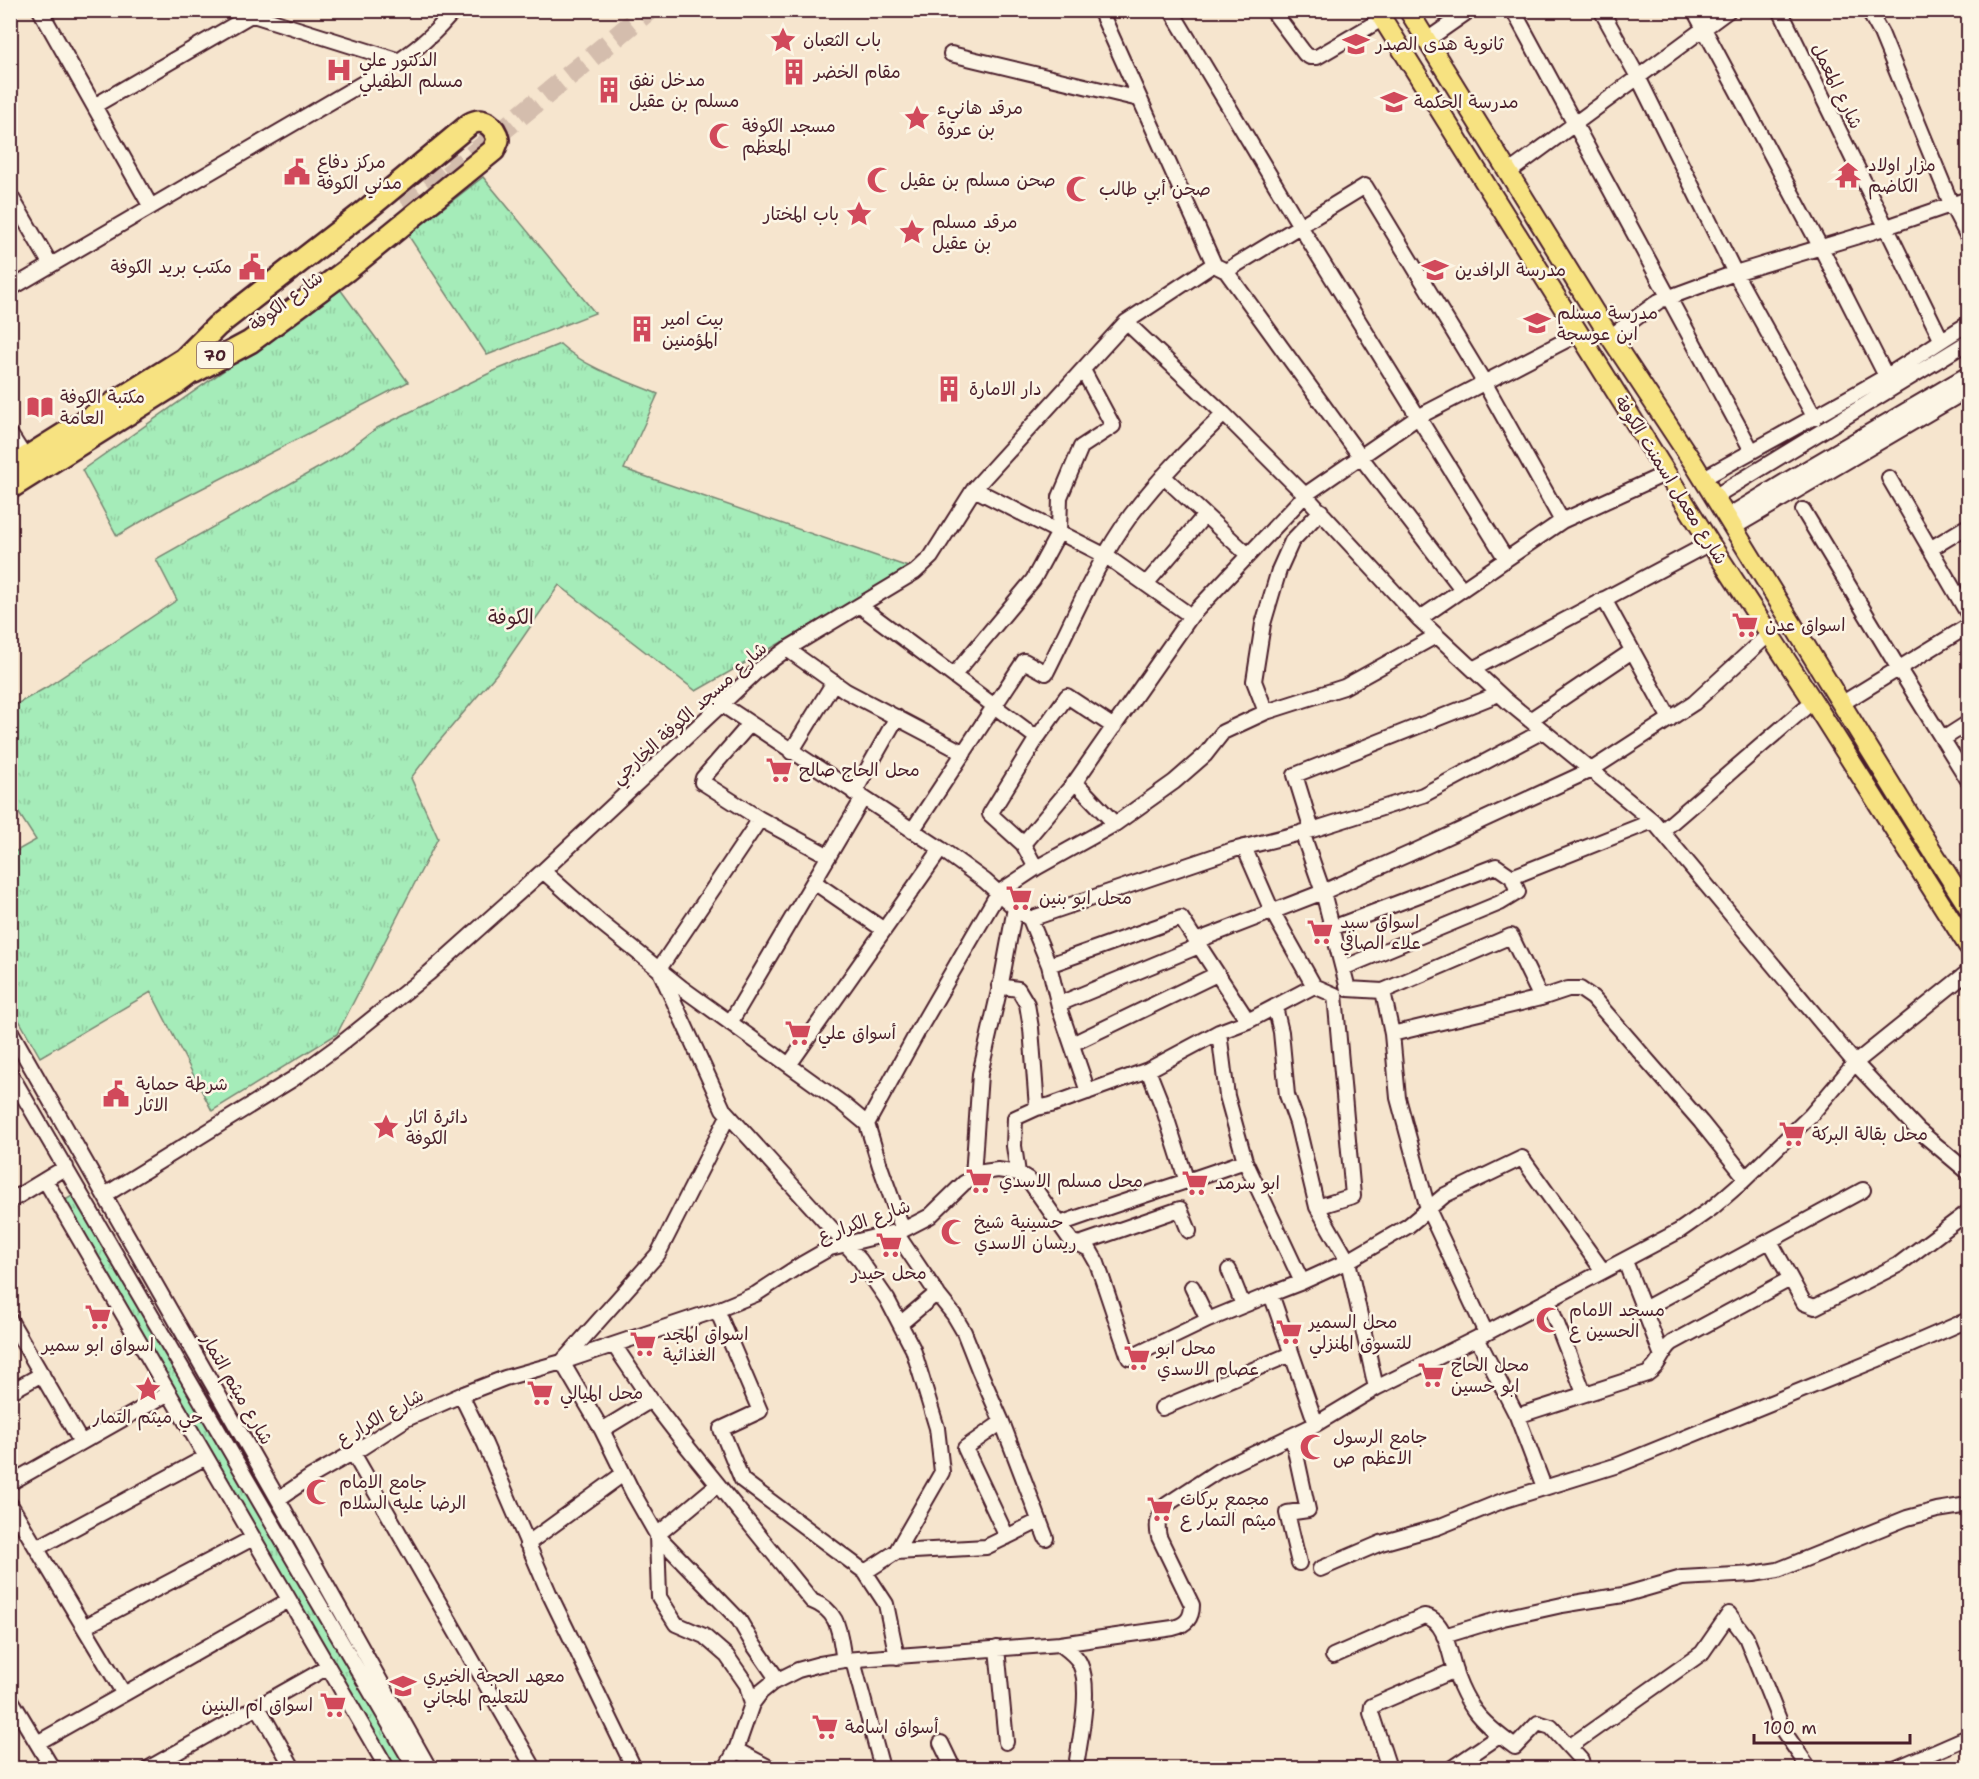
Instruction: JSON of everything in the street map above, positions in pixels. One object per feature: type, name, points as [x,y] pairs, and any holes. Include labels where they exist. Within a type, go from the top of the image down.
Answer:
[{"type":"highway","points":[[475,121],[484,121],[495,131],[498,140],[494,150],[347,270],[250,342],[187,367],[217,326],[365,211],[470,124],[475,121]]},
{"type":"highway","name":"شارع الكوفة","points":[[10,488],[187,367],[404,204]]},
{"type":"highway","name":"شارع الكوفة","points":[[18,464],[187,367]]},
{"type":"main road","points":[[1382,18],[1398,25],[1408,11]]},
{"type":"main road","name":"شارع معمل اسمنت الكوفة","points":[[1408,11],[1610,337],[1734,529],[1968,907]]},
{"type":"main road","name":"شارع معمل اسمنت الكوفة","points":[[1382,18],[1715,550],[1968,946]]},
{"type":"main road","points":[[1400,47],[1403,41],[1411,35],[1425,38]]},
{"type":"main road","points":[[1715,550],[1725,558],[1735,555],[1738,551],[1734,529]]},
{"type":"main road","points":[[1743,594],[1750,584],[1759,580],[1766,581]]},
{"type":"street","points":[[40,10],[151,207]]},
{"type":"street","points":[[237,10],[400,61]]},
{"type":"street","points":[[10,289],[400,61],[438,30],[454,10]]},
{"type":"street","points":[[1100,10],[1139,99],[1220,268],[1462,589]]},
{"type":"street","points":[[1171,10],[1300,226],[1506,559]]},
{"type":"street","points":[[1272,10],[1305,54],[1310,57],[1317,57],[1382,18]]},
{"type":"street","points":[[1425,38],[1470,10]]},
{"type":"street","points":[[1514,10],[1752,451]]},
{"type":"street","points":[[1601,10],[1638,77],[1735,273],[1815,418]]},
{"type":"street","points":[[1694,10],[1892,378]]},
{"type":"street","points":[[1508,173],[1729,10]]},
{"type":"street","name":"شارع المعمل","points":[[1780,10],[1941,339]]},
{"type":"street","points":[[1868,10],[1886,43],[1968,237]]},
{"type":"street","points":[[94,106],[251,15]]},
{"type":"street","points":[[951,54],[1139,99]]},
{"type":"street","name":"شارع مسجد الكوفة الخارجي","points":[[105,1195],[293,1079],[337,1047],[429,973],[543,871],[756,672],[787,649],[915,572],[931,557],[975,489],[1126,322],[1220,268],[1300,226],[1365,186],[1484,382]]},
{"type":"street","points":[[10,195],[51,266]]},
{"type":"street","points":[[1610,337],[1659,301],[1735,273],[1885,228],[1968,199]]},
{"type":"street","points":[[1126,322],[1224,414],[1305,495],[1419,620],[1499,694],[1657,826],[1855,1063],[1918,1130],[1968,1172]]},
{"type":"street","points":[[1713,497],[1892,378],[1941,339],[1968,324]]},
{"type":"street","points":[[1023,844],[1076,782],[1191,616],[1305,495],[1418,417],[1580,333]]},
{"type":"street","points":[[1702,479],[1892,378],[1968,342]]},
{"type":"street","points":[[954,675],[1033,580],[1059,531],[1060,497],[1082,447],[1113,426],[1083,370]]},
{"type":"street","points":[[1734,529],[1920,410],[1968,374]]},
{"type":"street","points":[[1484,382],[1562,521]]},
{"type":"street","points":[[1734,529],[1752,501],[1920,410],[1968,390]]},
{"type":"street","points":[[912,831],[1024,661],[1046,673],[1106,556],[1130,516],[1163,476],[1224,414]]},
{"type":"street","points":[[10,434],[18,464]]},
{"type":"street","points":[[1419,620],[1562,521],[1667,473]]},
{"type":"street","points":[[1163,476],[1248,555]]},
{"type":"street","points":[[1889,478],[1968,614]]},
{"type":"street","points":[[1738,482],[1752,501]]},
{"type":"street","points":[[975,489],[1106,556],[1191,616]]},
{"type":"street","points":[[1803,510],[1968,780]]},
{"type":"street","points":[[1266,712],[1254,681],[1263,624],[1279,570],[1292,541],[1321,512]]},
{"type":"street","points":[[1146,584],[1204,515]]},
{"type":"street","points":[[1930,549],[1968,526]]},
{"type":"street","points":[[1473,669],[1604,600],[1715,550]]},
{"type":"street","points":[[1604,600],[1670,718]]},
{"type":"street","points":[[860,606],[1037,738]]},
{"type":"street","points":[[1841,704],[1968,626]]},
{"type":"street","points":[[1059,1004],[1272,910],[1323,892],[1412,854],[1591,770],[1694,703],[1769,634]]},
{"type":"street","points":[[867,1124],[998,893],[1036,868],[1115,824],[1174,782],[1205,755],[1223,732],[1266,712],[1344,687],[1436,636]]},
{"type":"street","points":[[787,649],[846,691],[964,753]]},
{"type":"street","points":[[1530,720],[1632,651]]},
{"type":"street","points":[[791,752],[834,682]]},
{"type":"street","points":[[1348,988],[1307,831],[1296,775],[1499,694]]},
{"type":"street","points":[[1036,868],[1023,844],[990,814],[1037,738],[1067,696],[1114,727]]},
{"type":"street","points":[[1512,877],[1657,826],[1813,701]]},
{"type":"street","points":[[721,704],[940,849],[985,881],[1030,919],[1049,965],[1059,1004],[1088,1092]]},
{"type":"street","points":[[730,1023],[829,856],[897,717]]},
{"type":"street","points":[[1943,739],[1968,723]]},
{"type":"street","points":[[750,724],[702,782],[760,819],[829,856]]},
{"type":"street","points":[[1030,919],[1244,847],[1307,831],[1423,795],[1543,731]]},
{"type":"street","points":[[1076,782],[1115,824]]},
{"type":"street","points":[[659,969],[760,819]]},
{"type":"street","points":[[1244,847],[1272,910],[1314,986],[1335,995]]},
{"type":"street","points":[[789,1065],[940,849]]},
{"type":"street","points":[[1332,928],[1496,866],[1512,877],[1518,892],[1500,903],[1343,968]]},
{"type":"street","points":[[543,871],[600,922],[659,969],[867,1124],[899,1231],[964,1332],[1002,1422],[1046,1538]]},
{"type":"street","points":[[814,882],[884,930]]},
{"type":"street","points":[[1015,908],[980,1074],[973,1176],[991,1171],[1018,1173],[1028,1179],[1072,1242],[1089,1249],[1097,1263],[1128,1358],[1208,1320],[1348,1261],[1408,1226],[1445,1195],[1522,1158],[1603,1272]]},
{"type":"street","points":[[1049,965],[1180,918],[1248,1021]]},
{"type":"street","points":[[1335,995],[1348,988],[1383,991],[1511,936],[1541,998]]},
{"type":"street","points":[[659,969],[723,1110],[860,1260],[887,1299],[913,1349],[937,1428],[942,1472],[896,1552],[865,1572]]},
{"type":"street","points":[[726,1768],[736,1750],[752,1704],[761,1692],[778,1680],[809,1667],[848,1660],[1060,1644],[1173,1628],[1186,1623],[1192,1611],[1192,1605],[1159,1537],[1158,1520],[1166,1505],[1203,1480],[1316,1424],[1376,1388],[1482,1336],[1625,1261],[1696,1220],[1746,1178],[1811,1115],[1855,1063],[1968,972]]},
{"type":"street","points":[[1072,1044],[1217,974]]},
{"type":"street","points":[[999,986],[1018,989],[1027,1004],[1034,1058],[1036,1108]]},
{"type":"street","points":[[1018,1173],[1014,1146],[1015,1118],[1036,1108],[1148,1071],[1219,1032],[1248,1021],[1314,986]]},
{"type":"street","points":[[1392,1034],[1541,998],[1568,989],[1580,989],[1593,998],[1701,1122],[1746,1178]]},
{"type":"street","points":[[1383,991],[1392,1034],[1398,1098],[1428,1209],[1517,1416],[1544,1488]]},
{"type":"street","points":[[1317,1207],[1353,1196],[1335,995]]},
{"type":"street","points":[[1275,1007],[1281,1032],[1287,1095],[1317,1207],[1348,1261],[1376,1388]]},
{"type":"street","name":"شارع ميثم التمار","points":[[10,1030],[278,1498],[429,1768]]},
{"type":"street","points":[[1219,1032],[1227,1096],[1245,1161],[1302,1282]]},
{"type":"street","points":[[1148,1071],[1164,1110],[1187,1182]]},
{"type":"street","name":"شارع ميثم التمار","points":[[10,1073],[415,1768]]},
{"type":"street","points":[[728,1116],[658,1254],[562,1362],[602,1430],[623,1474],[657,1535],[739,1620],[778,1680]]},
{"type":"street","points":[[1060,1224],[1245,1161]]},
{"type":"street","points":[[10,1200],[66,1167]]},
{"type":"street","name":"شارع الكرار ع","points":[[278,1498],[406,1419],[461,1395],[505,1378],[562,1362],[717,1310],[756,1294],[830,1248],[899,1231],[930,1216],[973,1176]]},
{"type":"street","points":[[45,1180],[387,1768]]},
{"type":"street","points":[[1644,1309],[1863,1190]]},
{"type":"street","points":[[1079,1244],[1180,1209],[1189,1231]]},
{"type":"street","points":[[1770,1241],[1804,1303],[1811,1307],[1819,1306],[1905,1261],[1968,1212]]},
{"type":"street","points":[[1625,1261],[1662,1356]]},
{"type":"street","points":[[1229,1270],[1243,1305]]},
{"type":"street","points":[[1517,1416],[1647,1374],[1656,1366],[1668,1346],[1677,1339],[1790,1279]]},
{"type":"street","points":[[1192,1287],[1208,1320]]},
{"type":"street","points":[[900,1324],[937,1293]]},
{"type":"street","points":[[1270,1294],[1316,1424]]},
{"type":"street","points":[[1548,1301],[1584,1394]]},
{"type":"street","points":[[717,1310],[760,1411],[721,1429],[742,1480],[865,1572],[886,1604],[897,1657]]},
{"type":"street","points":[[10,1320],[81,1442]]},
{"type":"street","points":[[1320,1569],[1381,1543],[1438,1527],[1502,1501],[1618,1465],[1968,1320]]},
{"type":"street","points":[[614,1345],[651,1400],[717,1485],[812,1601],[831,1611],[838,1624],[882,1768]]},
{"type":"street","points":[[1162,1408],[1291,1354]]},
{"type":"street","points":[[10,1392],[42,1374]]},
{"type":"street","points":[[10,1483],[169,1393]]},
{"type":"street","points":[[461,1395],[485,1444],[549,1593],[634,1768]]},
{"type":"street","points":[[602,1430],[651,1400]]},
{"type":"street","points":[[1002,1422],[965,1448],[1007,1537]]},
{"type":"street","points":[[1292,1436],[1308,1510],[1287,1512],[1299,1563]]},
{"type":"street","points":[[353,1453],[534,1768]]},
{"type":"street","points":[[37,1548],[206,1457]]},
{"type":"street","points":[[527,1544],[623,1474]]},
{"type":"street","points":[[657,1535],[717,1485]]},
{"type":"street","points":[[10,1504],[124,1694]]},
{"type":"street","points":[[1444,1636],[1503,1618],[1623,1595],[1682,1578],[1753,1574],[1778,1570],[1907,1518],[1968,1505]]},
{"type":"street","points":[[896,1552],[986,1547],[1040,1521]]},
{"type":"street","points":[[657,1535],[659,1597],[676,1624],[704,1636],[727,1656],[747,1685],[752,1704]]},
{"type":"street","points":[[84,1627],[252,1538]]},
{"type":"street","points":[[37,1743],[289,1600]]},
{"type":"street","points":[[1569,1747],[1702,1653],[1729,1614],[1746,1636],[1784,1732],[1809,1768]]},
{"type":"street","points":[[1333,1656],[1424,1616],[1432,1617],[1444,1636],[1458,1680],[1476,1713],[1499,1736],[1515,1747],[1538,1723],[1551,1727],[1581,1760],[1583,1768]]},
{"type":"street","points":[[1060,1644],[1080,1662],[1083,1673],[1085,1701],[1076,1768]]},
{"type":"street","points":[[997,1648],[1006,1742]]},
{"type":"street","points":[[149,1768],[328,1667]]},
{"type":"street","points":[[1389,1768],[1371,1713],[1372,1706],[1455,1670]]},
{"type":"street","points":[[10,1698],[52,1768]]},
{"type":"street","points":[[258,1707],[293,1768]]},
{"type":"street","points":[[1452,1768],[1499,1736]]},
{"type":"street","points":[[1898,1768],[1968,1737]]},
{"type":"street","points":[[941,1743],[953,1768]]},
{"type":"street","points":[[736,1750],[770,1768]]},
{"type":"street","points":[[798,1768],[806,1768]]},
{"type":"green space","points":[[483,177],[595,313],[487,355],[408,235]]},
{"type":"green space","points":[[340,289],[408,382],[164,508],[117,536],[82,470]]},
{"type":"green space","points":[[560,344],[594,367],[658,394],[624,469],[911,568],[696,691],[559,585],[504,665],[411,778],[438,838],[337,1034],[212,1111],[151,992],[40,1057],[11,1006],[11,854],[36,840],[11,801],[10,708],[47,687],[177,600],[156,559],[341,455],[377,428],[494,371]]},
{"type":"green space","points":[[77,1193],[410,1768],[390,1768],[62,1202]]},
{"type":"tunnel","points":[[448,175],[649,10]]},
{"type":"tunnel","points":[[400,201],[456,155]]},
{"type":"place","name":"باب الثعبان","points":[[783,40]]},
{"type":"place","name":"ثانوية هدى الصدر","points":[[1356,44]]},
{"type":"place","name":"الدكتور علي مسلم الطفيلي","points":[[339,70]]},
{"type":"place","name":"مقام الخضر","points":[[794,72]]},
{"type":"place","name":"مدخل نفق مسلم بن عقيل","points":[[609,90]]},
{"type":"place","name":"مدرسة الحكمة","points":[[1394,102]]},
{"type":"place","name":"مرقد هانيء بن عروة","points":[[917,118]]},
{"type":"place","name":"مسجد الكوفة المعظم","points":[[722,136]]},
{"type":"place","name":"مركز دفاع مدني الكوفة","points":[[297,172]]},
{"type":"place","name":"مزار اولاد الكاضم","points":[[1848,175]]},
{"type":"place","name":"صحن مسلم بن عقيل","points":[[880,180]]},
{"type":"place","name":"صحن أبي طالب","points":[[1079,189]]},
{"type":"place","name":"باب المختار","points":[[859,214]]},
{"type":"place","name":"مرقد مسلم بن عقيل","points":[[912,232]]},
{"type":"place","name":"مكتب بريد الكوفة","points":[[252,267]]},
{"type":"place","name":"مدرسة الرافدين","points":[[1435,270]]},
{"type":"place","name":"مدرسة مسلم ابن عوسجة","points":[[1537,323]]},
{"type":"place","name":"بيت امير المؤمنين","points":[[642,329]]},
{"type":"place","name":"دار الامارة","points":[[949,389]]},
{"type":"place","name":"مكتبة الكوفة العامة","points":[[40,407]]},
{"type":"place","name":"اسواق عدن","points":[[1745,625]]},
{"type":"place","name":"محل الحاج صالح","points":[[779,770]]},
{"type":"place","name":"محل ابو بنين","points":[[1019,898]]},
{"type":"place","name":"اسواق سيد علاء الصافي","points":[[1320,932]]},
{"type":"place","name":"أسواق علي","points":[[798,1033]]},
{"type":"place","name":"شرطة حماية الاثار","points":[[116,1094]]},
{"type":"place","name":"دائرة اثار الكوفة","points":[[386,1127]]},
{"type":"place","name":"محل بقالة البركة","points":[[1792,1134]]},
{"type":"place","name":"محل مسلم الاسدي","points":[[979,1181]]},
{"type":"place","name":"ابو سرمد","points":[[1195,1183]]},
{"type":"place","name":"حسينية شيخ ريسان الاسدي","points":[[954,1232]]},
{"type":"place","name":"محل حيدر","points":[[889,1245]]},
{"type":"place","name":"اسواق ابو سمير","points":[[98,1317]]},
{"type":"place","name":"مسجد الامام الحسين ع","points":[[1549,1320]]},
{"type":"place","name":"محل السمير للتسوق المنزلي","points":[[1289,1332]]},
{"type":"place","name":"اسواق المجد الغذائية","points":[[643,1344]]},
{"type":"place","name":"محل ابو عصام الاسدي","points":[[1137,1358]]},
{"type":"place","name":"محل الحاج ابو حسين","points":[[1431,1375]]},
{"type":"place","name":"حي ميثم التمار","points":[[148,1389]]},
{"type":"place","name":"محل الميالي","points":[[540,1393]]},
{"type":"place","name":"جامع الرسول الاعظم ص","points":[[1313,1447]]},
{"type":"place","name":"جامع الامام الرضا عليه السلام","points":[[319,1492]]},
{"type":"place","name":"مجمع بركات ميثم التمار ع","points":[[1160,1509]]},
{"type":"place","name":"معهد الحجة الخيري للتعليم المجاني","points":[[403,1686]]},
{"type":"place","name":"اسواق ام البنين","points":[[333,1705]]},
{"type":"place","name":"أسواق اسامة","points":[[825,1727]]},
{"type":"district","name":"الكوفة","points":[[511,617]]}]
